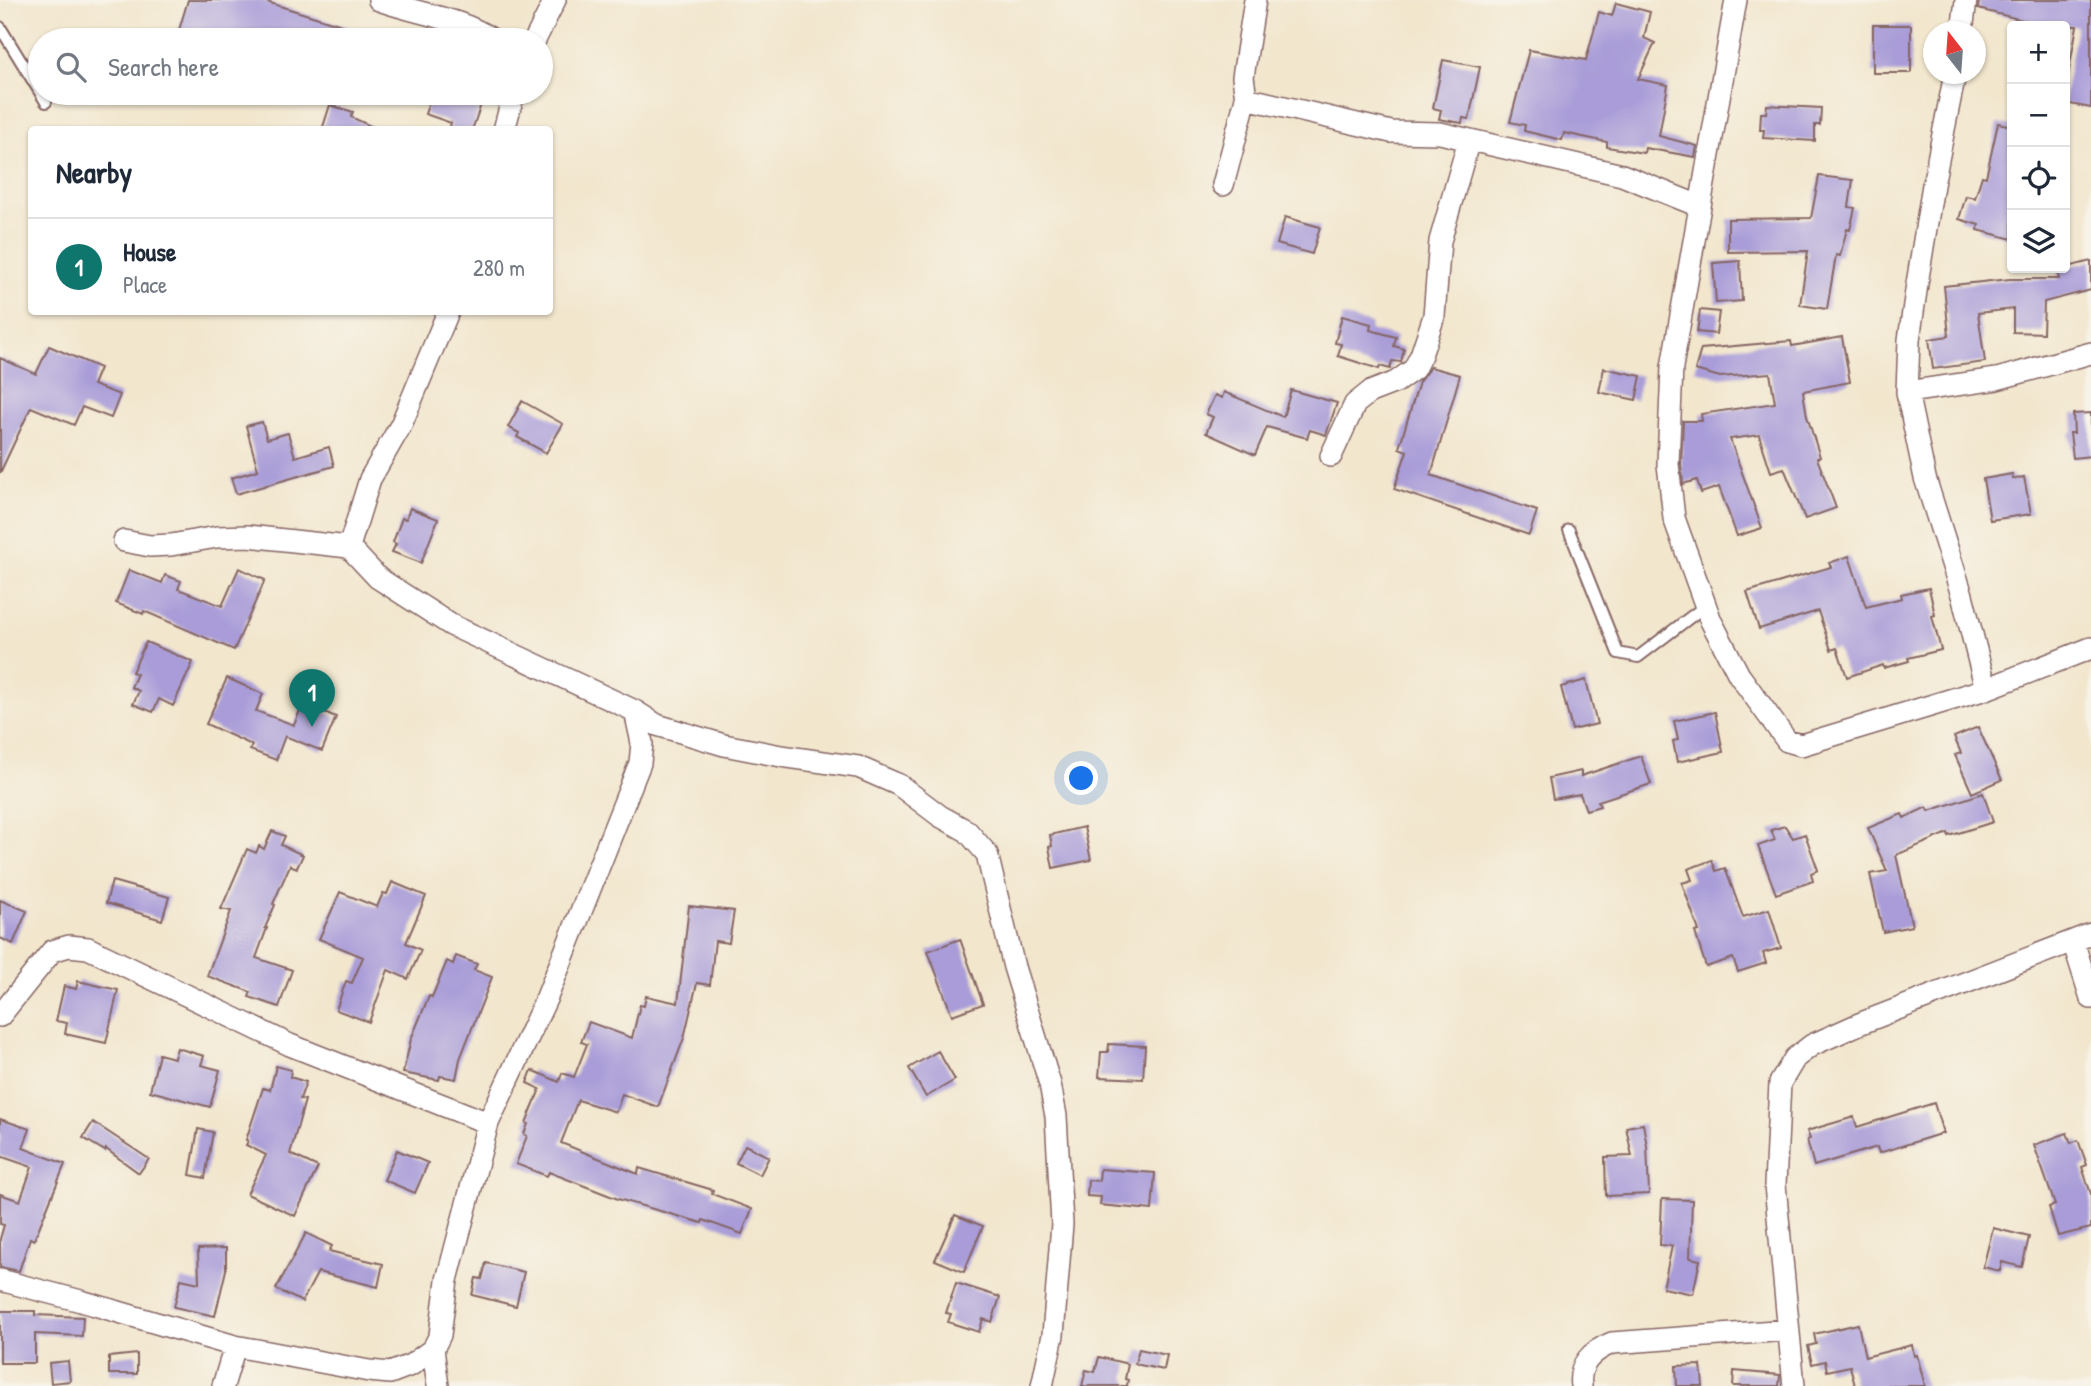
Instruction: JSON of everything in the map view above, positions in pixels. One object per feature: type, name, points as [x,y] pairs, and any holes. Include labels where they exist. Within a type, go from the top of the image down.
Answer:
[{"type":"street","points":[[379,0],[445,18],[467,28]]},
{"type":"street","points":[[542,28],[555,0]]},
{"type":"street","points":[[1223,185],[1246,98],[1243,77],[1255,0]]},
{"type":"street","points":[[1736,0],[1672,367],[1668,464],[1674,518],[1705,606],[1739,675],[1787,741],[1801,746],[1986,689],[2091,648]]},
{"type":"street","points":[[1963,21],[1966,0]]},
{"type":"street","points":[[1953,84],[1919,271],[1909,340],[1907,392],[1925,478],[1962,595],[1986,689]]},
{"type":"street","points":[[1246,98],[1391,132],[1440,133],[1622,175],[1699,206]]},
{"type":"street","points":[[505,126],[511,105]]},
{"type":"street","points":[[1331,456],[1355,404],[1370,392],[1396,382],[1414,369],[1421,355],[1434,316],[1440,241],[1469,140]]},
{"type":"street","points":[[349,547],[370,479],[401,425],[447,315]]},
{"type":"street","points":[[1907,392],[1997,379],[2091,353]]},
{"type":"street","points":[[124,541],[150,546],[217,537],[248,536],[349,547],[378,578],[451,625],[635,711],[657,725],[724,745],[795,759],[858,767],[900,785],[940,816],[967,831],[987,854],[1014,967],[1050,1084],[1056,1116],[1062,1224],[1053,1335],[1042,1386]]},
{"type":"street","points":[[0,1280],[235,1346],[369,1371],[390,1373],[411,1365],[433,1349],[440,1335],[447,1279],[488,1123],[547,997],[640,763],[642,743],[635,711]]},
{"type":"street","points":[[1794,1386],[1775,1185],[1780,1083],[1795,1058],[1812,1045],[1859,1024],[2082,937],[2091,998]]},
{"type":"street","points":[[0,1016],[52,951],[69,946],[88,948],[290,1045],[488,1123]]},
{"type":"street","points":[[1581,1386],[1580,1376],[1585,1361],[1598,1349],[1612,1343],[1788,1330]]},
{"type":"street","points":[[223,1386],[235,1346]]},
{"type":"street","points":[[433,1349],[438,1386]]},
{"type":"street","points":[[390,1373],[409,1386]]},
{"type":"lane","points":[[0,27],[28,73]]},
{"type":"lane","points":[[1569,530],[1618,653],[1639,657],[1705,606]]},
{"type":"building","points":[[188,0],[260,0],[352,28],[180,28]]},
{"type":"building","points":[[1979,0],[2091,0],[2091,108],[2070,104],[2070,64],[2077,26],[2070,26],[2070,21],[2027,21],[1978,9]]},
{"type":"building","points":[[1616,3],[1650,12],[1644,38],[1655,43],[1638,79],[1668,85],[1659,136],[1697,146],[1695,157],[1645,148],[1644,153],[1607,147],[1607,142],[1564,133],[1562,140],[1524,131],[1525,125],[1510,122],[1529,50],[1586,60],[1599,12],[1612,16]]},
{"type":"building","points":[[1873,25],[1911,25],[1911,73],[1873,73]]},
{"type":"building","points":[[1443,60],[1480,67],[1469,119],[1463,118],[1462,123],[1439,119],[1441,110],[1433,108]]},
{"type":"building","points":[[330,105],[353,112],[351,117],[370,126],[323,126]]},
{"type":"building","points":[[428,105],[481,105],[473,126],[450,126],[451,123],[425,114]]},
{"type":"building","points":[[1767,105],[1821,108],[1820,125],[1815,125],[1815,141],[1763,138],[1764,130],[1760,130],[1761,113],[1766,113]]},
{"type":"building","points":[[1998,123],[2007,125],[2007,238],[1978,230],[1979,225],[1959,219],[1966,196],[1975,198],[1982,176],[1986,177]]},
{"type":"building","points":[[1819,176],[1853,180],[1849,207],[1855,208],[1840,256],[1836,255],[1827,309],[1800,305],[1808,251],[1728,252],[1728,219],[1811,218]]},
{"type":"building","points":[[1285,217],[1320,227],[1312,254],[1277,244]]},
{"type":"building","points":[[1740,261],[1742,301],[1716,303],[1713,263]]},
{"type":"building","points":[[2091,261],[2091,290],[2044,302],[2043,333],[2013,332],[2013,309],[1978,313],[1985,362],[1933,369],[1929,339],[1949,336],[1944,286],[2010,279],[2059,279],[2058,273],[2070,273],[2070,267]]},
{"type":"building","points":[[1700,310],[1719,312],[1716,334],[1697,332]]},
{"type":"building","points":[[1342,316],[1371,324],[1370,330],[1396,337],[1394,346],[1404,349],[1401,362],[1392,361],[1390,369],[1380,366],[1379,369],[1338,356],[1341,344],[1335,343]]},
{"type":"building","points":[[1842,337],[1850,382],[1803,391],[1807,416],[1820,457],[1817,458],[1836,508],[1805,519],[1784,468],[1771,472],[1759,435],[1730,439],[1762,528],[1737,536],[1719,487],[1701,493],[1697,480],[1683,484],[1683,421],[1702,421],[1701,414],[1775,403],[1770,373],[1720,377],[1695,370],[1701,349],[1791,341],[1792,346]]},
{"type":"building","points":[[49,346],[100,368],[93,385],[120,395],[111,418],[82,407],[74,425],[31,407],[0,473],[0,358],[36,374]]},
{"type":"building","points":[[1430,367],[1460,375],[1431,475],[1537,511],[1529,535],[1394,489],[1407,451],[1399,448],[1419,382]]},
{"type":"building","points":[[1604,368],[1641,376],[1636,400],[1599,392]]},
{"type":"building","points":[[1291,390],[1337,403],[1326,435],[1310,430],[1307,438],[1267,427],[1255,455],[1206,433],[1213,417],[1206,414],[1215,395],[1222,398],[1224,392],[1283,417]]},
{"type":"building","points":[[522,401],[563,424],[546,453],[517,437],[519,433],[508,427]]},
{"type":"building","points":[[2091,413],[2091,456],[2073,458],[2070,433],[2074,433],[2073,414]]},
{"type":"building","points":[[262,422],[267,439],[288,433],[295,457],[329,447],[334,466],[236,494],[231,478],[258,470],[246,426]]},
{"type":"building","points":[[2012,474],[2013,479],[2024,477],[2031,514],[1990,520],[1983,479]]},
{"type":"building","points":[[410,508],[438,519],[421,563],[392,552],[402,518],[406,519]]},
{"type":"building","points":[[1849,556],[1866,607],[1902,598],[1901,594],[1929,588],[1935,615],[1932,616],[1941,650],[1847,677],[1837,648],[1831,650],[1818,611],[1759,629],[1747,592],[1831,567],[1829,563]]},
{"type":"building","points":[[239,568],[265,580],[234,650],[144,611],[143,614],[116,603],[129,570],[162,583],[165,575],[181,581],[178,589],[222,606]]},
{"type":"building","points":[[146,642],[193,662],[173,706],[159,699],[153,712],[133,704],[139,691],[131,687],[137,674],[132,672]]},
{"type":"building","points":[[227,678],[263,694],[256,711],[294,725],[303,703],[336,717],[322,751],[285,736],[276,760],[250,750],[252,745],[206,724]]},
{"type":"building","points":[[1586,680],[1597,724],[1572,730],[1561,687]]},
{"type":"building","points":[[1715,712],[1723,752],[1677,762],[1673,741],[1678,740],[1674,721]]},
{"type":"building","points":[[1978,727],[2002,780],[1972,793],[1955,755],[1961,753],[1954,737]]},
{"type":"building","points":[[1641,756],[1651,784],[1598,801],[1600,806],[1586,810],[1580,794],[1553,799],[1549,778],[1581,771],[1581,776]]},
{"type":"building","points":[[1983,793],[1993,822],[1949,836],[1948,833],[1896,855],[1912,926],[1883,932],[1870,874],[1887,871],[1868,828],[1902,814],[1904,818],[1927,807],[1929,811]]},
{"type":"building","points":[[1785,826],[1793,838],[1805,834],[1818,870],[1811,873],[1813,881],[1776,894],[1758,846],[1775,840],[1771,830]]},
{"type":"building","points":[[1084,827],[1091,860],[1053,868],[1050,835]]},
{"type":"building","points":[[272,831],[285,836],[281,845],[303,855],[297,868],[290,865],[273,904],[275,905],[256,958],[292,970],[279,1007],[249,997],[251,992],[207,976],[231,911],[221,909],[247,849],[256,853],[259,846],[264,849]]},
{"type":"building","points":[[1712,860],[1716,871],[1725,868],[1743,917],[1769,909],[1781,948],[1763,953],[1766,963],[1738,972],[1733,958],[1706,967],[1695,932],[1699,931],[1682,883],[1692,880],[1688,869]]},
{"type":"building","points":[[112,881],[169,897],[162,920],[106,903]]},
{"type":"building","points":[[392,882],[426,896],[406,943],[421,950],[408,979],[388,970],[369,1022],[336,1010],[346,981],[352,983],[363,957],[319,939],[340,892],[377,907]]},
{"type":"building","points":[[0,900],[27,911],[13,944],[0,938]]},
{"type":"building","points":[[689,906],[734,911],[729,943],[715,941],[710,985],[697,983],[684,1038],[658,1107],[622,1094],[616,1112],[578,1100],[561,1143],[638,1174],[639,1168],[713,1190],[712,1194],[752,1209],[742,1234],[703,1220],[702,1223],[618,1199],[549,1172],[547,1176],[516,1164],[527,1136],[524,1134],[528,1124],[526,1123],[540,1089],[527,1083],[532,1070],[559,1082],[562,1073],[574,1077],[587,1044],[581,1042],[589,1022],[632,1038],[640,1005],[644,1006],[646,996],[678,1003]]},
{"type":"building","points":[[960,939],[983,1004],[952,1015],[928,951]]},
{"type":"building","points":[[456,956],[477,964],[474,970],[492,977],[460,1059],[456,1079],[440,1076],[439,1080],[403,1073],[411,1039],[429,996],[432,997],[447,961],[453,964]]},
{"type":"building","points":[[78,981],[118,990],[106,1043],[65,1034],[67,1023],[56,1021],[64,986],[76,989]]},
{"type":"building","points":[[1109,1044],[1145,1046],[1143,1079],[1099,1077],[1101,1052],[1108,1052]]},
{"type":"building","points":[[177,1048],[204,1056],[201,1065],[220,1070],[210,1107],[150,1091],[159,1054],[174,1058]]},
{"type":"building","points":[[938,1051],[955,1080],[926,1097],[909,1068]]},
{"type":"building","points":[[276,1066],[291,1070],[290,1077],[306,1082],[300,1099],[305,1100],[290,1154],[318,1167],[295,1216],[247,1194],[266,1155],[246,1145],[246,1140],[263,1088],[270,1090]]},
{"type":"building","points":[[1934,1103],[1943,1133],[1879,1153],[1877,1147],[1814,1166],[1807,1131],[1854,1117],[1857,1127]]},
{"type":"building","points":[[0,1119],[30,1129],[23,1148],[65,1164],[34,1240],[30,1238],[19,1271],[0,1267],[0,1239],[4,1225],[0,1224],[0,1194],[20,1201],[32,1167],[0,1156]]},
{"type":"building","points":[[93,1122],[149,1159],[139,1173],[106,1149],[105,1151],[83,1138]]},
{"type":"building","points":[[1643,1124],[1647,1146],[1649,1194],[1606,1196],[1605,1157],[1632,1156],[1626,1127]]},
{"type":"building","points":[[198,1129],[213,1132],[205,1178],[190,1175]]},
{"type":"building","points":[[2067,1133],[2071,1143],[2078,1140],[2087,1165],[2082,1167],[2091,1194],[2091,1228],[2058,1236],[2049,1207],[2055,1205],[2034,1145]]},
{"type":"building","points":[[745,1145],[769,1157],[760,1175],[736,1163]]},
{"type":"building","points":[[397,1150],[428,1163],[415,1193],[384,1180]]},
{"type":"building","points":[[1100,1169],[1155,1173],[1152,1210],[1100,1205],[1101,1197],[1087,1196],[1088,1180],[1099,1181]]},
{"type":"building","points":[[1662,1199],[1692,1200],[1690,1258],[1700,1260],[1693,1294],[1663,1288],[1672,1246],[1660,1245]]},
{"type":"building","points":[[955,1215],[983,1226],[964,1272],[935,1260]]},
{"type":"building","points":[[1993,1228],[2029,1237],[2022,1267],[2002,1262],[2000,1271],[1983,1267]]},
{"type":"building","points":[[306,1233],[332,1246],[329,1251],[383,1264],[378,1287],[318,1272],[302,1302],[276,1289]]},
{"type":"building","points":[[226,1248],[226,1270],[215,1316],[174,1307],[181,1279],[199,1283],[198,1249]]},
{"type":"building","points":[[486,1263],[524,1272],[516,1306],[472,1295],[476,1278],[482,1279]]},
{"type":"building","points":[[956,1283],[1000,1297],[992,1322],[983,1319],[979,1332],[948,1322],[951,1314],[946,1313]]},
{"type":"building","points":[[0,1311],[35,1311],[35,1315],[83,1317],[82,1336],[35,1334],[35,1363],[0,1363]]},
{"type":"building","points":[[1858,1324],[1865,1357],[1912,1345],[1925,1386],[1855,1386],[1850,1366],[1827,1371],[1825,1361],[1812,1364],[1808,1346],[1816,1344],[1814,1334]]},
{"type":"building","points":[[1139,1349],[1167,1355],[1164,1370],[1135,1364]]},
{"type":"building","points":[[137,1354],[137,1374],[109,1374],[109,1357]]},
{"type":"building","points":[[1099,1357],[1128,1364],[1125,1379],[1128,1380],[1127,1386],[1082,1386],[1086,1370],[1095,1372]]},
{"type":"building","points":[[68,1361],[70,1381],[51,1383],[49,1363]]},
{"type":"building","points":[[1701,1365],[1703,1386],[1677,1386],[1676,1366]]},
{"type":"building","points":[[1734,1371],[1780,1375],[1779,1386],[1733,1386]]},
{"type":"place","name":"House","points":[[312,727]]}]
